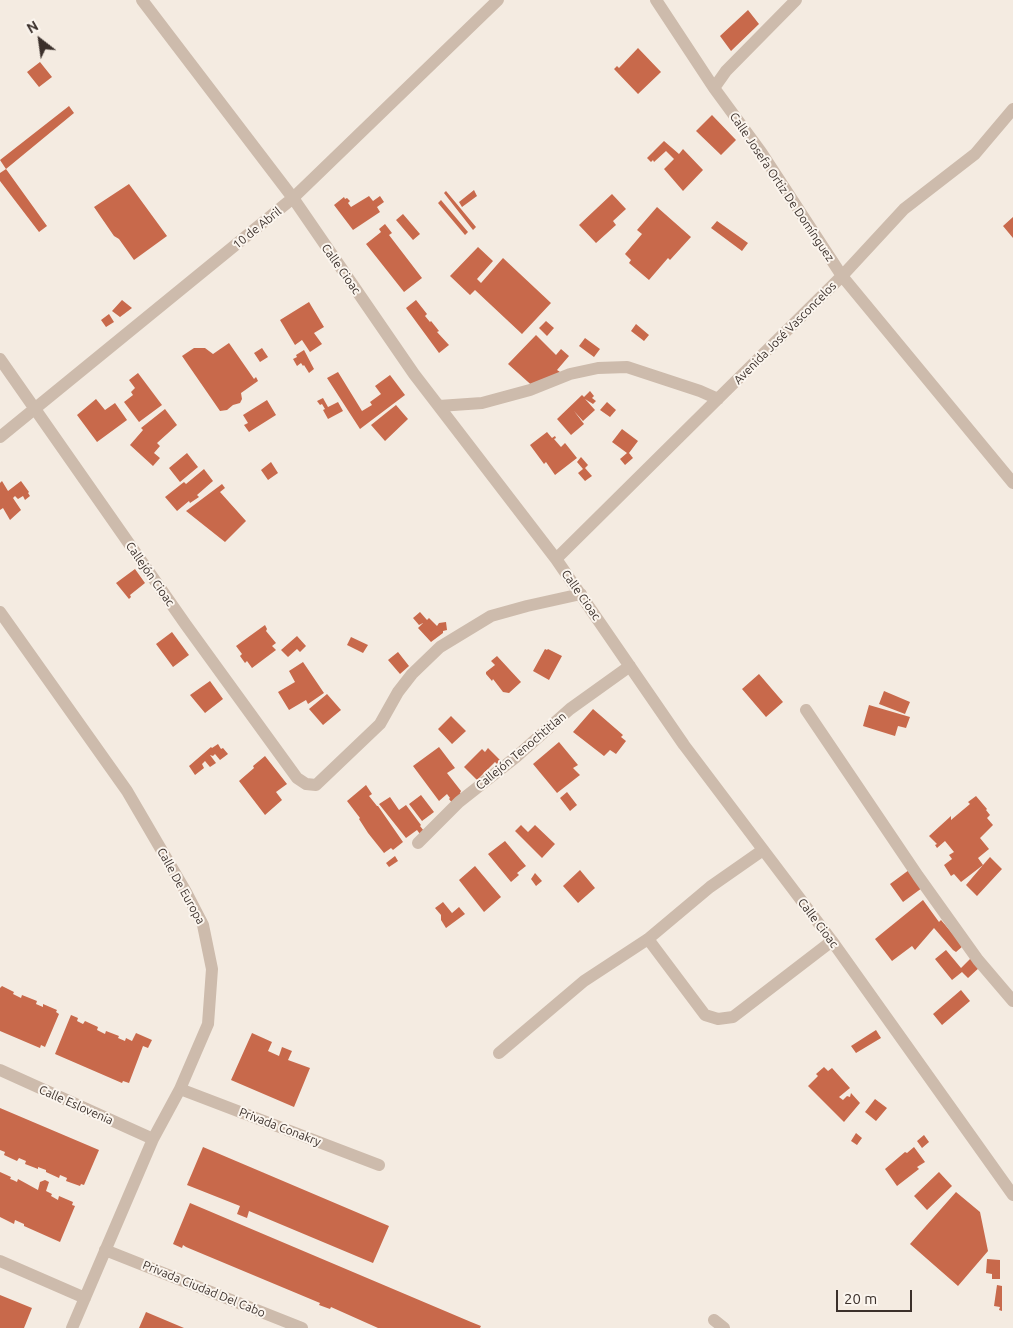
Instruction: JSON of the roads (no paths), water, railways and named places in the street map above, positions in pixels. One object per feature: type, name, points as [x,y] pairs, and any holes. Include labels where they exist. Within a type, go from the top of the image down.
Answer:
[{"type":"street","name":"Calle Cioac","points":[[142,0],[293,198],[414,374],[556,559],[684,745],[832,941],[1013,1195]]},
{"type":"street","name":"10 de Abril","points":[[0,436],[35,410],[293,198],[498,0]]},
{"type":"street","name":"Calle Josefa Ortiz De Domínguez","points":[[656,0],[714,88],[761,152],[842,276],[1013,483]]},
{"type":"street","points":[[714,88],[726,71],[796,0]]},
{"type":"street","name":"Avenida José Vasconcelos","points":[[556,559],[842,276],[904,209],[975,154],[1013,109]]},
{"type":"street","name":"Callejón Cioac","points":[[0,359],[186,625],[298,778],[306,784],[316,785],[380,724],[398,692],[412,674],[440,647],[490,616],[581,594]]},
{"type":"street","points":[[439,406],[482,402],[530,390],[570,374],[598,368],[627,367],[700,391],[718,400]]},
{"type":"street","name":"Calle De Europa","points":[[0,612],[127,792],[186,892],[203,925],[212,970],[208,1024],[180,1089],[153,1139],[72,1328]]},
{"type":"street","name":"Callejón Tenochtitlan","points":[[418,843],[459,802],[516,757],[570,709],[630,666]]},
{"type":"street","points":[[806,710],[918,876],[978,960],[1013,1000]]},
{"type":"street","points":[[499,1053],[584,981],[648,939],[710,887],[763,850]]},
{"type":"street","points":[[648,939],[705,1015],[718,1019],[733,1017],[832,941]]},
{"type":"street","name":"Calle Eslovenia","points":[[0,1070],[153,1139]]},
{"type":"street","name":"Privada Conakry","points":[[180,1089],[379,1165]]},
{"type":"street","name":"Privada Ciudad Del Cabo","points":[[106,1250],[302,1328]]},
{"type":"street","points":[[0,1261],[85,1298]]}]
